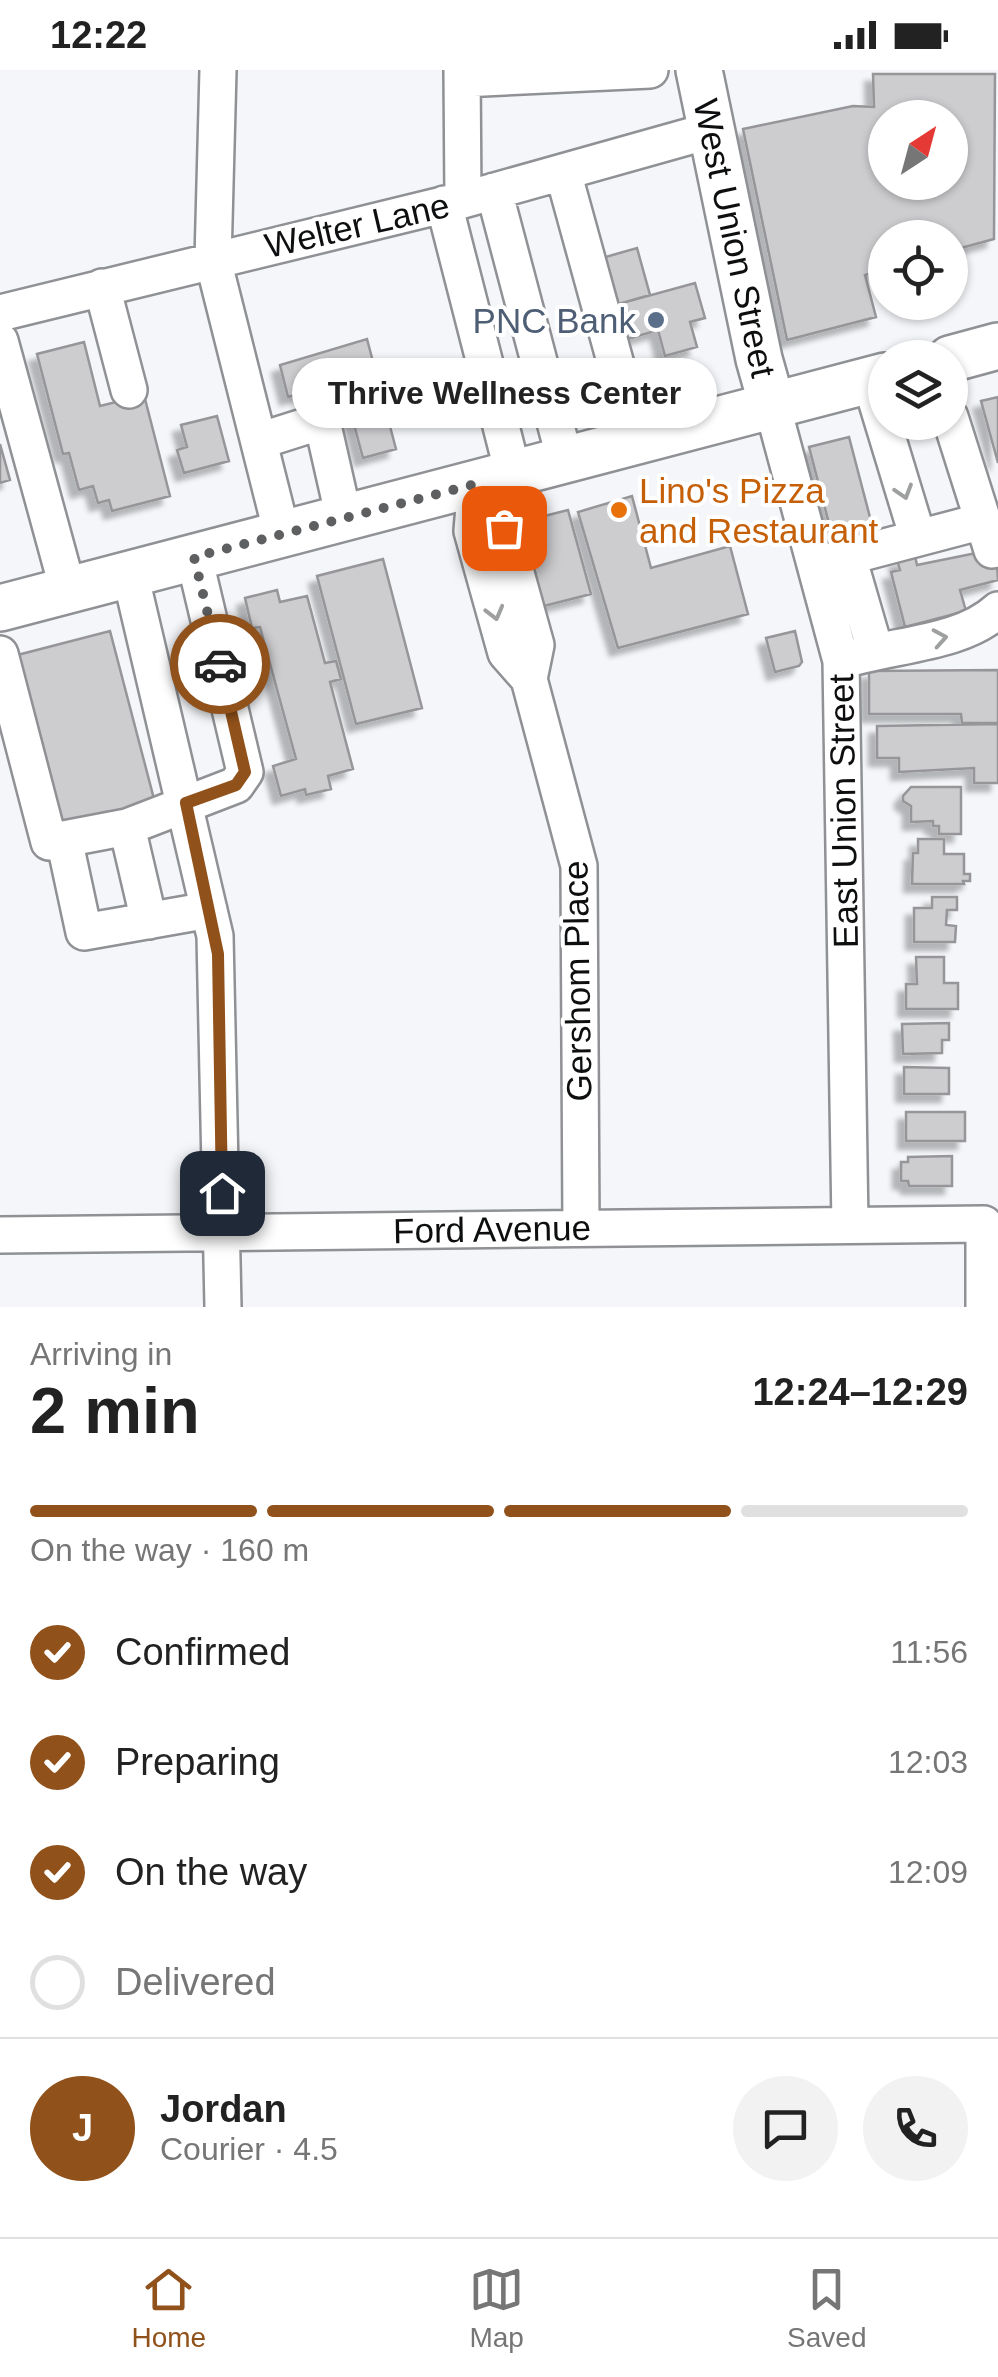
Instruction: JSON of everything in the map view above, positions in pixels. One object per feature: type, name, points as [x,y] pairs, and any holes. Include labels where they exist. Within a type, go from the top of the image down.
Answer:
[{"type":"main road","name":"West Union Street","points":[[699,70],[772,406]]},
{"type":"main road","points":[[968,354],[998,346]]},
{"type":"main road","points":[[0,608],[868,381]]},
{"type":"street","points":[[218,70],[213,260],[282,534]]},
{"type":"street","points":[[565,460],[467,199],[462,74],[650,70]]},
{"type":"street","name":"Welter Lane","points":[[0,314],[467,199],[566,180],[650,147],[712,130]]},
{"type":"street","points":[[566,180],[637,441]]},
{"type":"street","name":"Gershom Place","points":[[467,199],[494,478],[502,523],[536,644],[529,679],[576,850],[580,880],[581,1228]]},
{"type":"street","points":[[102,288],[128,390]]},
{"type":"street","points":[[0,341],[68,590]]},
{"type":"street","name":"East Union Street","points":[[772,406],[832,561],[841,662],[850,1226]]},
{"type":"street","points":[[259,441],[322,421],[344,518]]},
{"type":"street","points":[[894,440],[918,538]]},
{"type":"street","points":[[875,650],[832,561],[918,538],[988,535],[957,440]]},
{"type":"street","points":[[0,654],[48,842],[126,827],[236,785],[245,772],[194,557]]},
{"type":"street","points":[[130,574],[218,954],[223,1307]]},
{"type":"street","points":[[841,662],[875,650],[963,634],[998,610]]},
{"type":"street","points":[[126,827],[149,921]]},
{"type":"street","points":[[64,839],[84,932],[209,910]]},
{"type":"street","name":"Ford Avenue","points":[[0,1235],[984,1224],[984,1307]]},
{"type":"building","points":[[873,74],[995,74],[994,239],[968,246],[968,220],[868,220],[868,319],[787,340],[743,129],[853,106],[868,107],[868,200],[968,200],[968,100],[874,100]]},
{"type":"building","points":[[637,248],[650,295],[615,305],[602,258]]},
{"type":"building","name":"PNC Bank","points":[[695,283],[705,318],[690,322],[697,347],[665,356],[658,330],[621,341],[611,306]]},
{"type":"building","points":[[367,339],[396,449],[363,458],[345,391],[328,386],[288,397],[280,365]]},
{"type":"building","points":[[84,342],[100,406],[144,395],[170,496],[112,511],[109,500],[98,503],[93,486],[79,490],[69,453],[63,454],[37,354]]},
{"type":"building","points":[[998,397],[998,463],[981,401]]},
{"type":"building","points":[[217,416],[229,461],[184,473],[177,450],[187,447],[181,425]]},
{"type":"building","points":[[849,437],[872,525],[832,535],[809,447]]},
{"type":"building","points":[[0,444],[10,480],[0,483]]},
{"type":"building","points":[[632,496],[651,568],[730,546],[748,614],[618,648],[578,512]]},
{"type":"building","points":[[568,510],[591,594],[544,606],[521,522]]},
{"type":"building","points":[[996,549],[998,580],[960,590],[966,611],[905,627],[891,572],[900,570],[897,560],[915,556],[917,565]]},
{"type":"building","points":[[383,559],[422,708],[356,724],[317,576]]},
{"type":"building","points":[[277,590],[280,602],[307,596],[325,663],[336,661],[341,679],[330,682],[353,769],[328,776],[331,789],[306,795],[305,789],[281,796],[273,766],[296,759],[260,627],[252,628],[245,598]]},
{"type":"building","points":[[110,631],[154,799],[147,800],[148,808],[108,820],[106,812],[50,826],[6,658]]},
{"type":"building","points":[[795,631],[802,662],[775,672],[766,638]]},
{"type":"building","points":[[998,670],[998,723],[962,723],[961,714],[869,714],[869,671]]},
{"type":"building","points":[[998,724],[998,783],[974,783],[974,768],[899,772],[899,758],[877,758],[877,726]]},
{"type":"building","points":[[911,787],[961,787],[961,834],[939,834],[939,826],[933,826],[933,821],[911,822],[911,806],[903,801],[903,796]]},
{"type":"building","points":[[918,839],[944,839],[944,854],[964,854],[964,874],[970,874],[970,881],[912,884],[913,853],[918,853]]},
{"type":"building","points":[[932,897],[957,897],[957,910],[947,910],[946,925],[956,926],[955,942],[914,942],[914,908],[932,908]]},
{"type":"building","points":[[916,957],[944,957],[944,983],[958,983],[958,1009],[906,1009],[906,984],[917,984]]},
{"type":"building","points":[[949,1023],[949,1040],[942,1040],[942,1053],[903,1054],[902,1024]]},
{"type":"building","points":[[904,1067],[949,1068],[949,1094],[904,1094]]},
{"type":"building","points":[[906,1112],[965,1112],[965,1141],[906,1141]]},
{"type":"building","points":[[952,1156],[952,1186],[909,1186],[908,1181],[901,1181],[901,1162],[908,1162],[908,1157]]},
{"type":"way so far","points":[[220,664],[194,557],[476,484],[504,528]]},
{"type":"place","name":"PNC Bank","points":[[656,320]]},
{"type":"place","name":"Lino's Pizza and Restaurant","points":[[619,510]]},
{"type":"place","name":"Thrive Wellness Center","points":[[504,528]]},
{"type":"route","points":[[220,664],[245,772],[236,785],[186,803],[218,954],[222,1193]]}]
